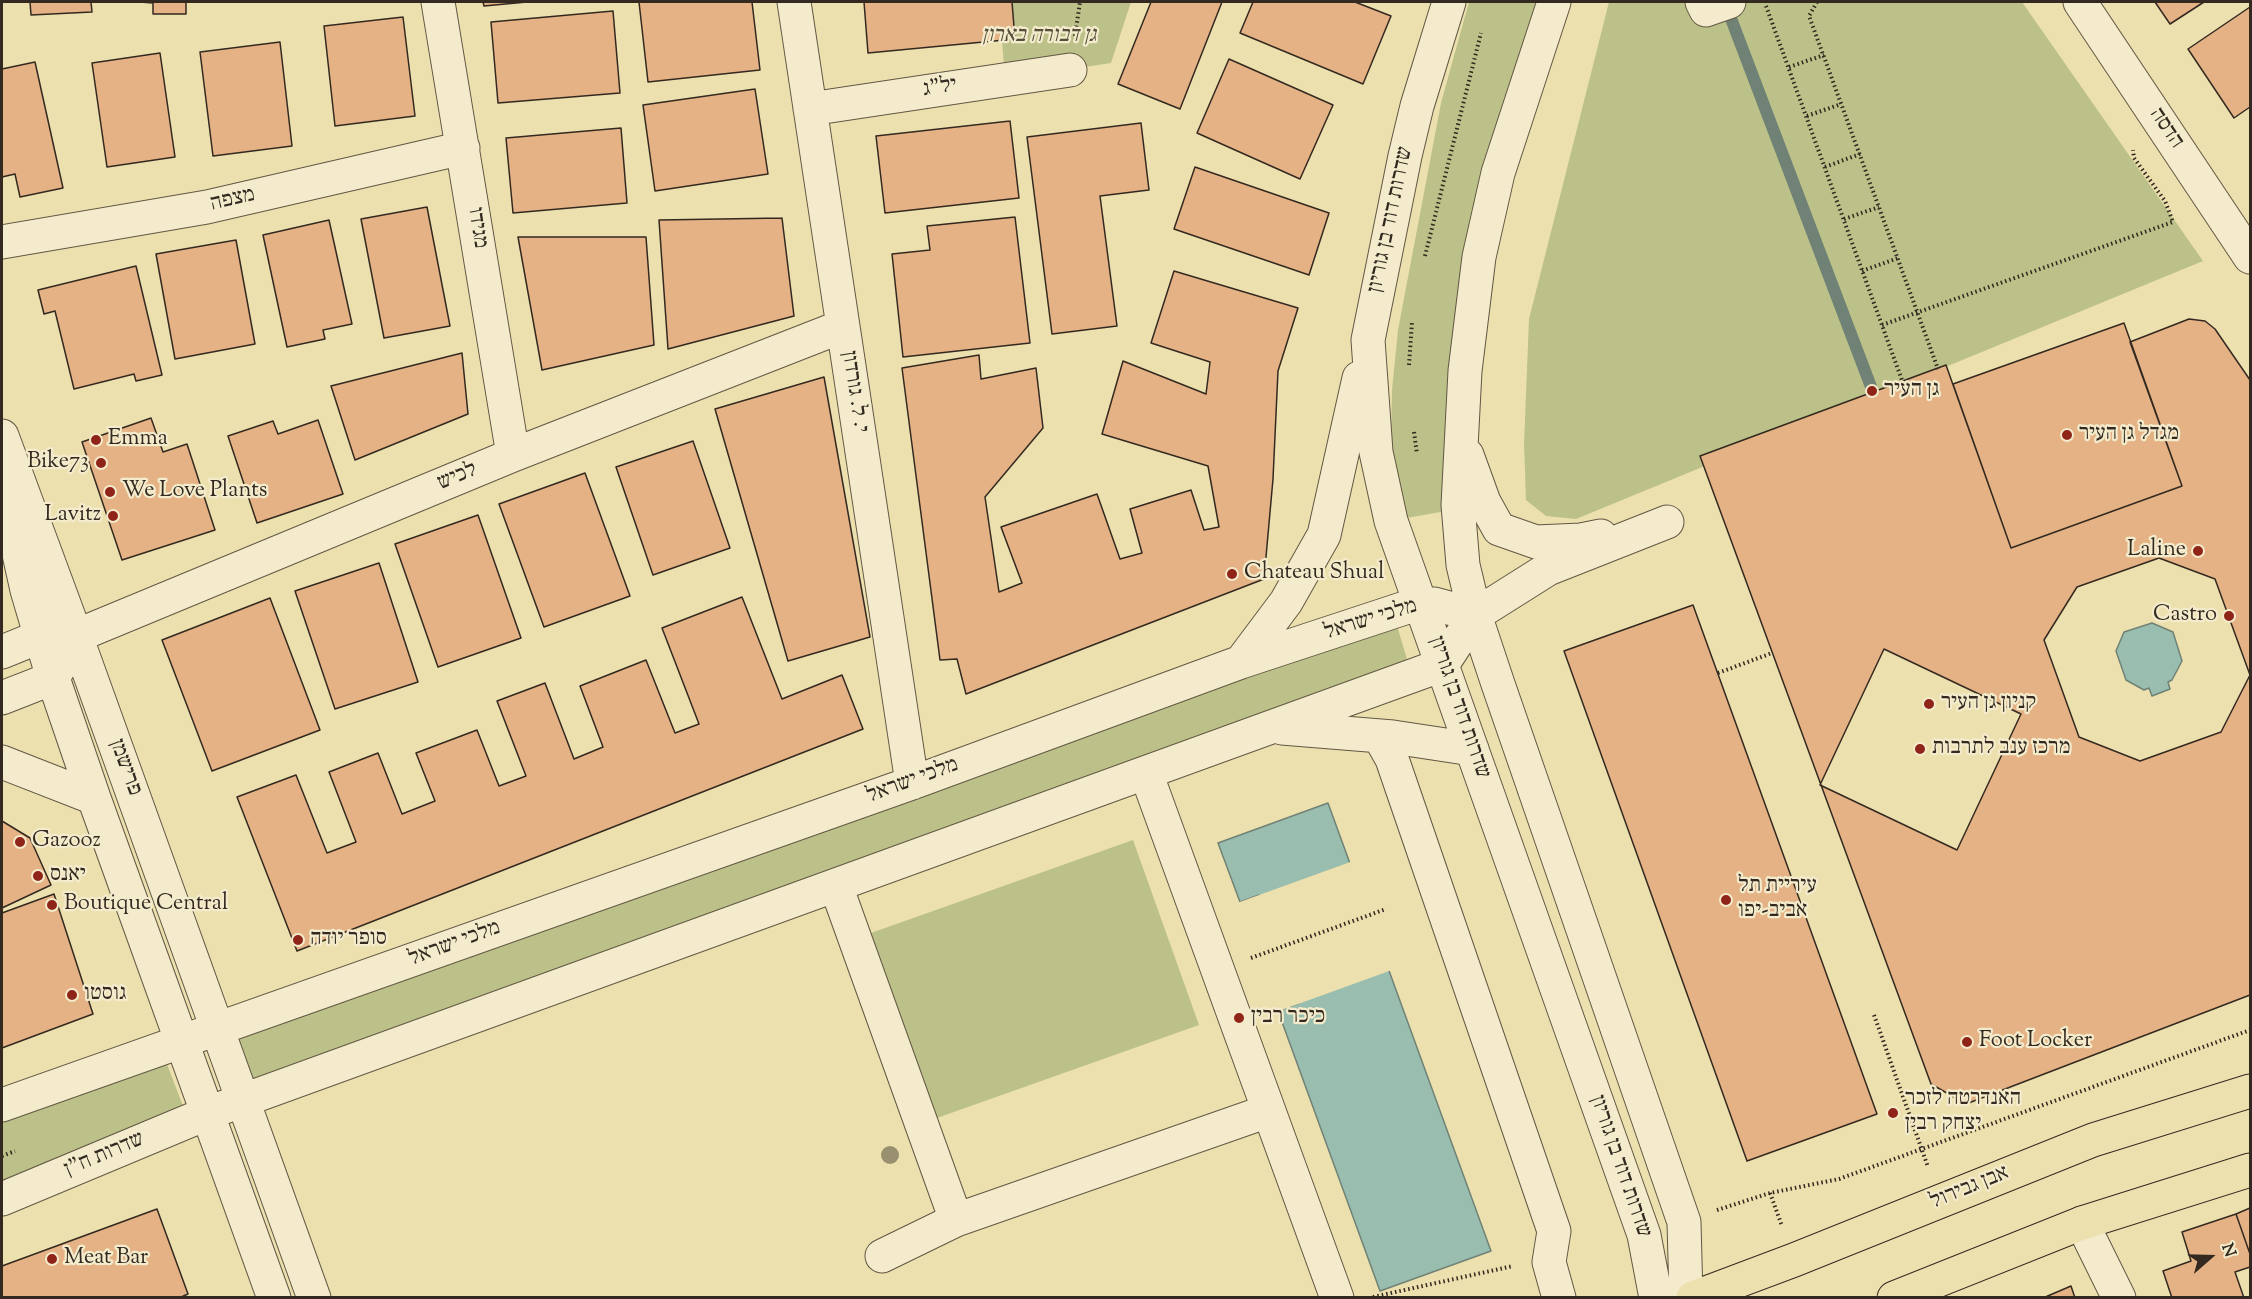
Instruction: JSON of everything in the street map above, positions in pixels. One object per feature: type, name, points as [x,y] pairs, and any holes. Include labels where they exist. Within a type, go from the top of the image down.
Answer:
[{"type":"main road","name":"אבן גבירול","points":[[1693,1298],[2093,1140],[2250,1091]]},
{"type":"main road","points":[[1894,1298],[2082,1223],[2250,1170]]},
{"type":"street","name":"מגידו","points":[[438,2],[513,455]]},
{"type":"street","name":"י. ל. גורדון","points":[[794,2],[912,783]]},
{"type":"street","name":"שדרות דוד בן גוריון","points":[[1449,2],[1417,106],[1405,156],[1368,340],[1372,418],[1382,482],[1391,521],[1644,1235],[1656,1298]]},
{"type":"street","name":"שדרות דוד בן גוריון","points":[[1554,2],[1498,173],[1479,257],[1465,371],[1458,505],[1463,566],[1475,615],[1684,1222],[1686,1298]]},
{"type":"street","points":[[1702,2],[1706,10],[1729,2]]},
{"type":"street","name":"הדסה","points":[[2080,2],[2250,257]]},
{"type":"street","name":"יל\"ג","points":[[810,109],[1071,69]]},
{"type":"street","name":"מצפה","points":[[2,242],[207,207],[463,148]]},
{"type":"street","name":"לכיש","points":[[76,636],[513,455],[843,326]]},
{"type":"street","points":[[1241,662],[1286,602],[1324,535],[1368,340]]},
{"type":"street","name":"פרישמן","points":[[2,436],[244,1100]]},
{"type":"street","points":[[208,1113],[1442,664],[1475,615],[1548,570],[1667,522],[1581,540],[1536,542],[1508,533],[1499,529],[1484,502],[1462,442]]},
{"type":"street","name":"פרישמן","points":[[2,476],[39,637],[94,798],[183,1042]]},
{"type":"street","name":"מלכי ישראל","points":[[183,1042],[912,783],[1241,662],[1420,603],[1434,604],[1475,615]]},
{"type":"street","points":[[2,652],[39,637],[76,636]]},
{"type":"street","points":[[2,698],[53,678],[76,636]]},
{"type":"street","points":[[1271,727],[1379,736],[1472,749]]},
{"type":"street","points":[[1379,736],[1392,759],[1554,1231],[1549,1262],[1558,1298]]},
{"type":"street","points":[[2,762],[94,798]]},
{"type":"street","points":[[1146,773],[1337,1298]]},
{"type":"street","points":[[836,886],[956,1220]]},
{"type":"street","points":[[2,1105],[183,1042],[274,1298]]},
{"type":"street","points":[[244,1100],[314,1298]]},
{"type":"street","points":[[882,1256],[956,1220],[1268,1111]]},
{"type":"street","name":"שדרות ח\"ן","points":[[2,1199],[208,1113]]},
{"type":"street","points":[[2082,1223],[2119,1298]]},
{"type":"path","points":[[1764,2],[1903,383]]},
{"type":"path","points":[[1817,2],[1809,16],[1938,369]]},
{"type":"path","points":[[1424,261],[1483,24]]},
{"type":"path","points":[[1789,67],[1824,55]]},
{"type":"path","points":[[1807,116],[1841,104]]},
{"type":"path","points":[[1882,325],[2173,222],[2165,201],[2134,158],[2133,148]]},
{"type":"path","points":[[1825,167],[1860,154]]},
{"type":"path","points":[[1844,219],[1879,207]]},
{"type":"path","points":[[1863,271],[1898,258]]},
{"type":"path","points":[[1409,372],[1412,317]]},
{"type":"path","points":[[1414,427],[1418,460]]},
{"type":"path","points":[[1718,673],[1772,653]]},
{"type":"path","points":[[1250,958],[1386,909]]},
{"type":"path","points":[[1874,1015],[1940,1201]]},
{"type":"path","points":[[1717,1210],[1770,1193],[1839,1179],[2250,1030]]},
{"type":"path","points":[[1370,1298],[1527,1262],[1549,1262]]},
{"type":"green space","name":"גן דבורה בארון","points":[[999,2],[1131,2],[1111,63],[1005,79]]},
{"type":"green space","points":[[1469,2],[1537,2],[1446,511],[1395,520],[1391,478],[1391,435],[1392,390],[1398,330],[1441,103]]},
{"type":"green space","points":[[1609,2],[2022,2],[2203,261],[1576,519],[1546,516],[1526,500],[1524,444],[1529,319]]},
{"type":"green space","points":[[1394,616],[1410,669],[253,1086],[235,1034]]},
{"type":"green space","points":[[1133,840],[1199,1025],[937,1118],[871,933]]},
{"type":"green space","points":[[165,1059],[186,1114],[2,1188],[2,1116]]},
{"type":"shaded area","points":[[2152,623],[2173,632],[2182,661],[2172,680],[2168,682],[2170,689],[2152,696],[2149,688],[2144,690],[2126,680],[2116,651],[2124,632]]},
{"type":"shaded area","points":[[1328,803],[1491,1251],[1380,1291],[1278,1011],[1299,1003],[1259,895],[1240,902],[1218,843]]},
{"type":"pier","points":[[1353,861],[1392,970],[1276,1012],[1277,1009],[1295,1002],[1257,898],[1241,904],[1237,903]]},
{"type":"building","points":[[30,2],[91,2],[92,12],[31,15]]},
{"type":"building","points":[[140,2],[186,2],[186,14],[153,14],[153,3]]},
{"type":"building","points":[[483,2],[527,2],[484,6]]},
{"type":"building","points":[[639,2],[752,2],[760,70],[648,82]]},
{"type":"building","points":[[864,2],[1012,2],[1015,39],[868,53]]},
{"type":"building","points":[[1151,2],[1222,2],[1180,109],[1118,84]]},
{"type":"building","points":[[1253,2],[1355,2],[1391,16],[1363,84],[1240,33]]},
{"type":"building","points":[[2155,2],[2204,2],[2170,24]]},
{"type":"building","points":[[2250,7],[2250,107],[2234,118],[2188,49]]},
{"type":"building","points":[[613,11],[620,93],[498,103],[491,22]]},
{"type":"building","points":[[403,17],[415,116],[335,126],[324,26]]},
{"type":"building","points":[[280,42],[292,146],[213,156],[200,52]]},
{"type":"building","points":[[160,53],[175,157],[107,167],[92,63]]},
{"type":"building","points":[[1229,59],[1333,105],[1300,179],[1197,133]]},
{"type":"building","points":[[35,62],[63,188],[20,197],[15,174],[2,177],[2,69]]},
{"type":"building","points":[[755,89],[768,174],[655,191],[643,105]]},
{"type":"building","points":[[1010,121],[1019,198],[885,213],[876,136]]},
{"type":"building","points":[[1141,123],[1149,190],[1100,196],[1117,326],[1052,334],[1027,137]]},
{"type":"building","points":[[621,128],[627,203],[513,213],[506,138]]},
{"type":"building","points":[[1195,167],[1329,213],[1309,275],[1174,229]]},
{"type":"building","points":[[427,207],[450,326],[384,338],[361,219]]},
{"type":"building","points":[[1015,217],[1030,343],[903,357],[892,254],[930,250],[927,226]]},
{"type":"building","points":[[782,218],[794,316],[668,349],[659,220]]},
{"type":"building","points":[[329,220],[352,324],[323,330],[325,339],[287,347],[263,235]]},
{"type":"building","points":[[518,237],[646,237],[654,345],[542,370]]},
{"type":"building","points":[[236,240],[255,344],[175,359],[156,254]]},
{"type":"building","points":[[136,266],[162,375],[136,381],[134,374],[74,389],[55,311],[44,314],[38,290]]},
{"type":"building","points":[[1174,271],[1298,308],[1278,371],[1273,479],[1264,579],[966,694],[957,659],[940,660],[902,368],[979,355],[981,379],[1036,368],[1043,428],[985,497],[999,592],[1022,583],[1001,527],[1097,494],[1120,559],[1142,553],[1130,509],[1191,490],[1204,530],[1219,527],[1208,466],[1102,434],[1123,361],[1206,394],[1210,362],[1151,343]]},
{"type":"building","name":"קניון גן העיר","points":[[2189,319],[2205,321],[2215,329],[2250,380],[2250,675],[2250,995],[1966,1104],[1931,1084],[1700,456],[1946,365],[2011,548],[2182,486],[2130,342]],"holes":[[[2159,558],[2215,579],[2250,675],[2221,732],[2140,761],[2079,737],[2044,640],[2077,587]]]},
{"type":"building","name":"מגדל גן העיר","points":[[2124,323],[2182,486],[2011,548],[1953,384]]},
{"type":"building","points":[[462,353],[468,414],[355,460],[331,386]]},
{"type":"building","points":[[824,377],[870,637],[788,661],[715,409]]},
{"type":"building","points":[[151,418],[163,452],[187,444],[215,530],[122,560],[82,442]]},
{"type":"building","points":[[318,420],[343,494],[257,523],[228,436],[273,421],[278,434]]},
{"type":"building","points":[[693,441],[730,548],[653,575],[616,467]]},
{"type":"building","points":[[585,473],[630,596],[544,627],[499,504]]},
{"type":"building","points":[[478,515],[521,638],[438,667],[395,544]]},
{"type":"building","points":[[379,563],[418,682],[335,709],[295,591]]},
{"type":"building","points":[[742,597],[782,699],[842,675],[863,729],[297,951],[237,797],[296,775],[327,853],[356,842],[329,772],[378,753],[402,814],[435,801],[416,753],[477,730],[499,786],[526,776],[497,701],[545,683],[574,759],[603,747],[580,686],[646,660],[675,733],[699,724],[662,628]]},
{"type":"building","points":[[270,598],[320,730],[212,771],[162,640]]},
{"type":"building","name":"עיריית תל אביב-יפו","points":[[1693,605],[1877,1114],[1747,1161],[1564,651]]},
{"type":"building","name":"מרכז ענב לתרבות","points":[[1884,649],[2021,714],[1957,850],[1820,785]]},
{"type":"building","points":[[2,821],[30,838],[51,885],[2,908]]},
{"type":"building","points":[[54,894],[93,1014],[2,1048],[2,913]]},
{"type":"building","points":[[2250,1208],[2250,1254],[2236,1214]]},
{"type":"building","points":[[157,1209],[188,1294],[179,1298],[2,1298],[2,1266]]},
{"type":"building","points":[[2236,1214],[2250,1254],[2250,1267],[2235,1272],[2244,1298],[2172,1298],[2163,1271],[2191,1261],[2182,1232]]},
{"type":"building","points":[[2071,1286],[2075,1298],[2043,1298]]},
{"type":"waterway","points":[[1727,8],[1873,392]]},
{"type":"place","name":"גן העיר","points":[[1872,391]]},
{"type":"place","name":"מגדל גן העיר","points":[[2067,435]]},
{"type":"place","name":"Emma","points":[[96,440]]},
{"type":"place","name":"Bike73","points":[[101,463]]},
{"type":"place","name":"We Love Plants","points":[[110,492]]},
{"type":"place","name":"Lavitz","points":[[113,516]]},
{"type":"place","name":"Laline","points":[[2198,551]]},
{"type":"place","name":"Chateau Shual","points":[[1232,574]]},
{"type":"place","name":"Castro","points":[[2229,616]]},
{"type":"place","name":"קניון גן העיר","points":[[1929,704]]},
{"type":"place","name":"מרכז ענב לתרבות","points":[[1920,749]]},
{"type":"place","name":"Gazooz","points":[[20,842]]},
{"type":"place","name":"יאנס","points":[[38,876]]},
{"type":"place","name":"עיריית תל אביב-יפו","points":[[1726,900]]},
{"type":"place","name":"Boutique Central","points":[[52,905]]},
{"type":"place","name":"סופר יודה","points":[[298,940]]},
{"type":"place","name":"גוסטו","points":[[72,995]]},
{"type":"place","name":"כיכר רבין","points":[[1239,1018]]},
{"type":"place","name":"Foot Locker","points":[[1967,1042]]},
{"type":"place","name":"האנדרטה לזכר יצחק רבין","points":[[1893,1113]]},
{"type":"place","name":"Meat Bar","points":[[52,1259]]}]
